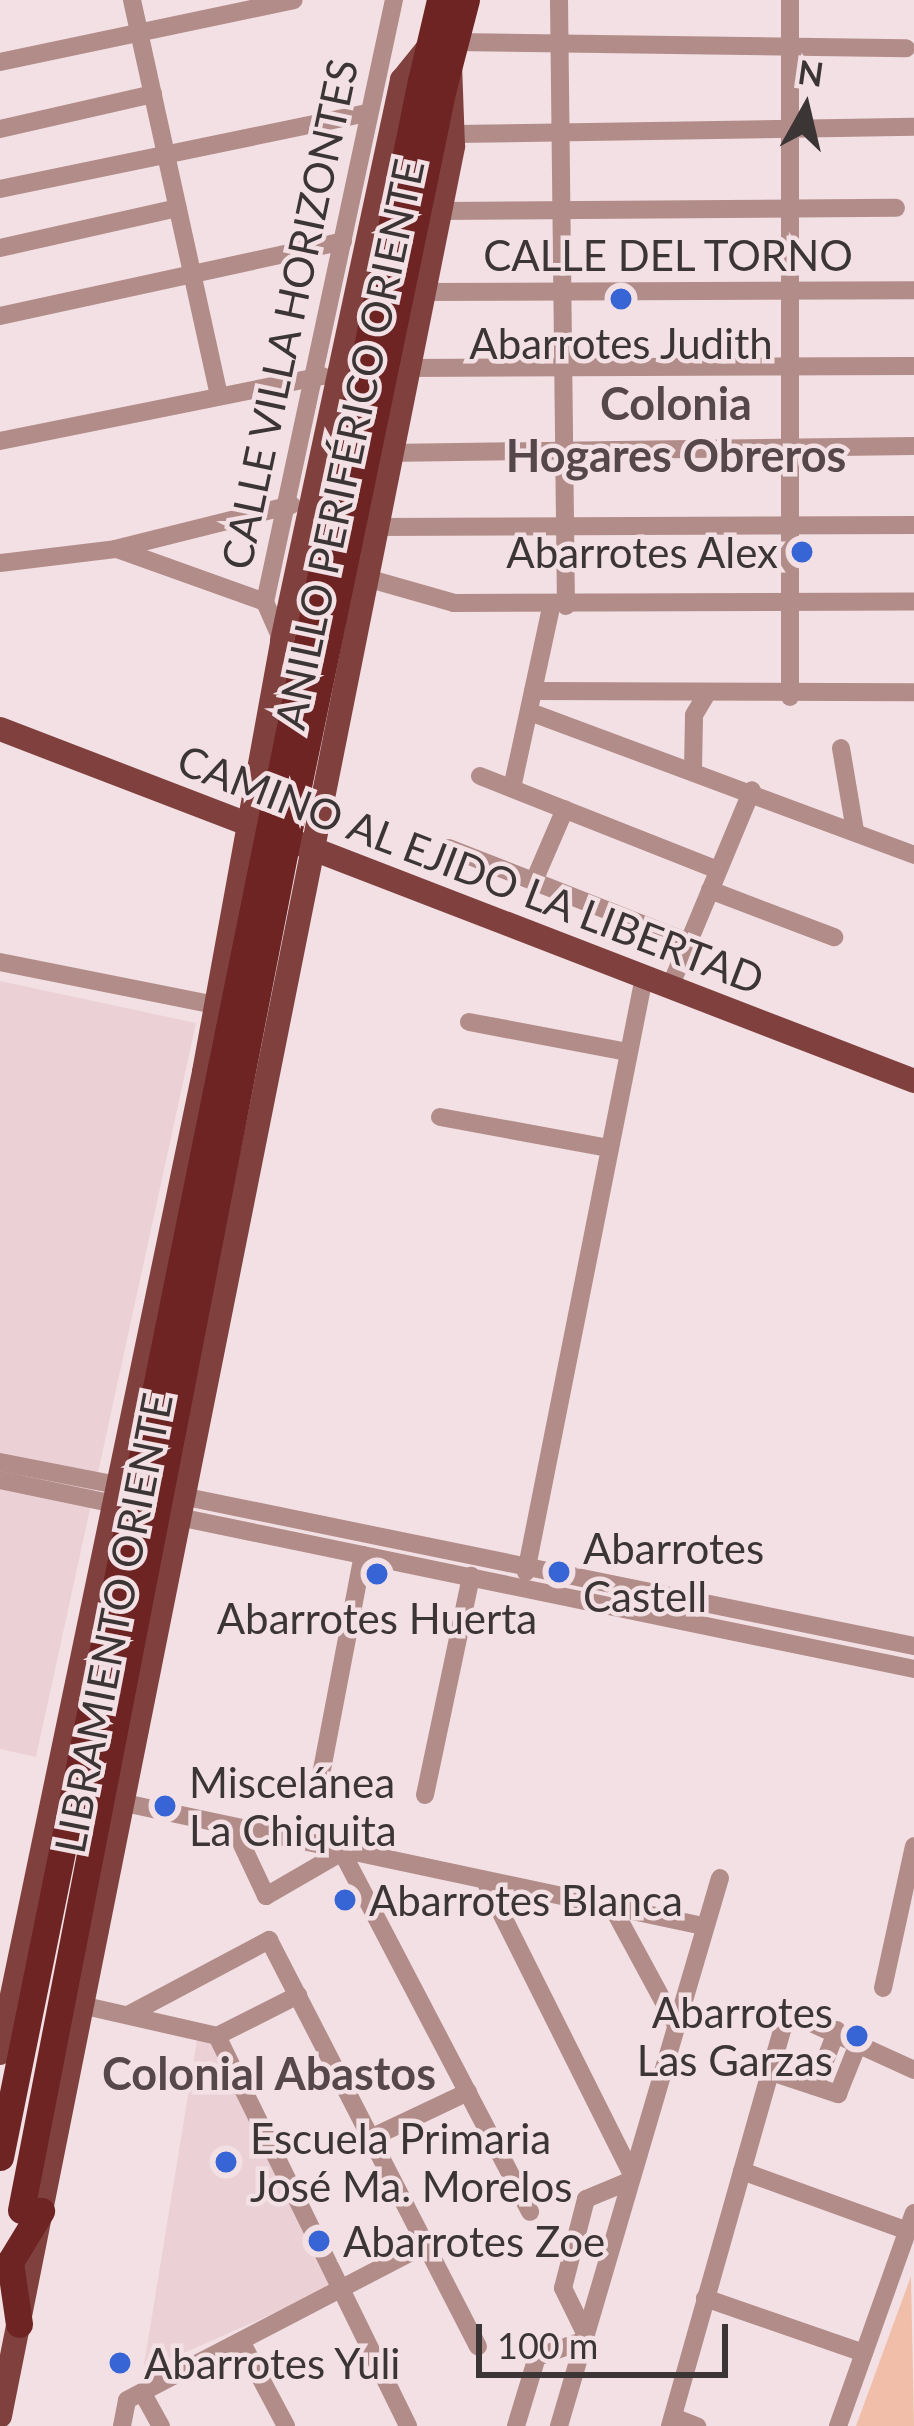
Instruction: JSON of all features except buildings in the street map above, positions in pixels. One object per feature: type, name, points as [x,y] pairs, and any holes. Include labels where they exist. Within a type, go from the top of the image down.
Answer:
[{"type":"highway","name":"ANILLO PERIFÉRICO ORIENTE","points":[[440,0],[443,49]]},
{"type":"highway","name":"ANILLO PERIFÉRICO ORIENTE","points":[[278,836],[432,85],[466,0]]},
{"type":"highway","name":"LIBRAMIENTO ORIENTE","points":[[0,2157],[278,836]]},
{"type":"highway","name":"LIBRAMIENTO ORIENTE","points":[[9,2318],[10,2262],[30,2210],[278,836]]},
{"type":"main road","name":"ANILLO PERIFÉRICO ORIENTE","points":[[443,49],[455,134],[320,795],[278,836],[260,783],[282,640],[402,80],[443,49]]},
{"type":"main road","name":"CAMINO AL EJIDO LA LIBERTAD","points":[[0,729],[914,1081]]},
{"type":"main road","name":"LIBRAMIENTO ORIENTE","points":[[0,2053],[215,1006],[278,836]]},
{"type":"main road","name":"LIBRAMIENTO ORIENTE","points":[[0,2416],[9,2318],[30,2210],[81,2005],[277,1016],[278,836]]},
{"type":"main road","points":[[140,1386],[149,1414],[169,1422],[189,1418],[200,1399]]},
{"type":"main road","points":[[94,1602],[114,1578],[135,1576],[158,1597],[158,1618]]},
{"type":"street","points":[[132,0],[218,392]]},
{"type":"street","points":[[0,62],[294,0]]},
{"type":"street","name":"CALLE VILLA HORIZONTES","points":[[282,640],[265,602],[394,0]]},
{"type":"street","points":[[512,788],[558,607],[566,367],[559,0]]},
{"type":"street","points":[[790,0],[790,697]]},
{"type":"street","points":[[443,49],[906,48]]},
{"type":"street","points":[[0,129],[153,94]]},
{"type":"street","points":[[0,189],[368,113]]},
{"type":"street","points":[[455,134],[914,127]]},
{"type":"street","points":[[0,248],[178,208]]},
{"type":"street","points":[[440,211],[896,208]]},
{"type":"street","points":[[0,316],[343,241]]},
{"type":"street","name":"CALLE DEL TORNO","points":[[422,292],[914,290]]},
{"type":"street","points":[[406,368],[914,366]]},
{"type":"street","points":[[0,441],[218,392],[312,375],[340,378]]},
{"type":"street","points":[[387,453],[914,446]]},
{"type":"street","points":[[0,563],[116,549],[314,499]]},
{"type":"street","points":[[373,527],[914,525]]},
{"type":"street","points":[[116,549],[265,602]]},
{"type":"street","points":[[363,577],[436,600],[558,607],[914,602]]},
{"type":"street","points":[[533,691],[705,697],[914,692]]},
{"type":"street","points":[[693,769],[694,715],[705,697]]},
{"type":"street","points":[[530,712],[752,790],[914,855]]},
{"type":"street","points":[[841,748],[855,831]]},
{"type":"street","points":[[480,776],[718,870]]},
{"type":"street","points":[[260,783],[286,803],[320,795]]},
{"type":"street","points":[[670,987],[752,790]]},
{"type":"street","points":[[534,881],[565,809]]},
{"type":"street","points":[[449,848],[688,942]]},
{"type":"street","points":[[710,890],[834,937]]},
{"type":"street","points":[[0,962],[277,1016]]},
{"type":"street","points":[[523,1586],[644,977]]},
{"type":"street","points":[[470,1022],[628,1052]]},
{"type":"street","points":[[204,1072],[242,1068],[261,1094]]},
{"type":"street","points":[[440,1117],[609,1148]]},
{"type":"street","points":[[0,1462],[118,1495]]},
{"type":"street","points":[[0,1480],[118,1495],[528,1565],[914,1646]]},
{"type":"street","points":[[178,1506],[364,1555],[914,1669]]},
{"type":"street","points":[[320,1780],[364,1555]]},
{"type":"street","points":[[425,1795],[471,1576]]},
{"type":"street","points":[[713,1626],[718,1605]]},
{"type":"street","points":[[121,1802],[487,1886],[703,1926]]},
{"type":"street","points":[[235,1830],[266,1896],[342,1852]]},
{"type":"street","points":[[883,1988],[914,1846]]},
{"type":"street","points":[[342,1852],[530,2212]]},
{"type":"street","points":[[559,2426],[628,2176],[720,1878]]},
{"type":"street","points":[[487,1886],[628,2176]]},
{"type":"street","points":[[614,1912],[676,2026]]},
{"type":"street","points":[[128,2015],[269,1940],[375,2136],[478,2346]]},
{"type":"street","points":[[81,2005],[217,2036],[298,1996]]},
{"type":"street","points":[[697,2426],[671,2422],[787,2012],[837,2030],[914,2070]]},
{"type":"street","points":[[815,2086],[837,2030]]},
{"type":"street","points":[[217,2036],[408,2426]]},
{"type":"street","points":[[768,2071],[838,2094],[858,2044]]},
{"type":"street","points":[[375,2136],[468,2092]]},
{"type":"street","points":[[742,2171],[911,2222],[838,2426]]},
{"type":"street","points":[[584,2337],[563,2288],[586,2199],[628,2176]]},
{"type":"street","points":[[122,2426],[127,2400],[427,2244]]},
{"type":"street","points":[[705,2298],[864,2353]]},
{"type":"street","points":[[516,2426],[537,2357],[584,2337]]},
{"type":"street","points":[[242,2343],[286,2426]]},
{"type":"street","points":[[142,2392],[161,2426]]},
{"type":"shaded area","points":[[0,981],[196,1023],[36,1757],[0,1749]]},
{"type":"shaded area","name":"Escuela Primaria José Ma. Morelos","points":[[198,2034],[215,2037],[333,2287],[143,2371]]},
{"type":"shaded area","points":[[911,2276],[914,2426],[856,2426]]},
{"type":"place","name":"Abarrotes Judith","points":[[621,299]]},
{"type":"place","name":"Abarrotes Alex","points":[[802,552]]},
{"type":"place","name":"Abarrotes Castell","points":[[559,1572]]},
{"type":"place","name":"Abarrotes Huerta","points":[[377,1574]]},
{"type":"place","name":"Miscelánea La Chiquita","points":[[165,1806]]},
{"type":"place","name":"Abarrotes Blanca","points":[[345,1900]]},
{"type":"place","name":"Abarrotes Las Garzas","points":[[857,2036]]},
{"type":"place","name":"Escuela Primaria José Ma. Morelos","points":[[226,2162]]},
{"type":"place","name":"Abarrotes Zoe","points":[[319,2241]]},
{"type":"place","name":"Abarrotes Yuli","points":[[120,2363]]},
{"type":"district","name":"Colonia Hogares Obreros","points":[[676,430]]},
{"type":"district","name":"Colonial Abastos","points":[[269,2074]]}]
